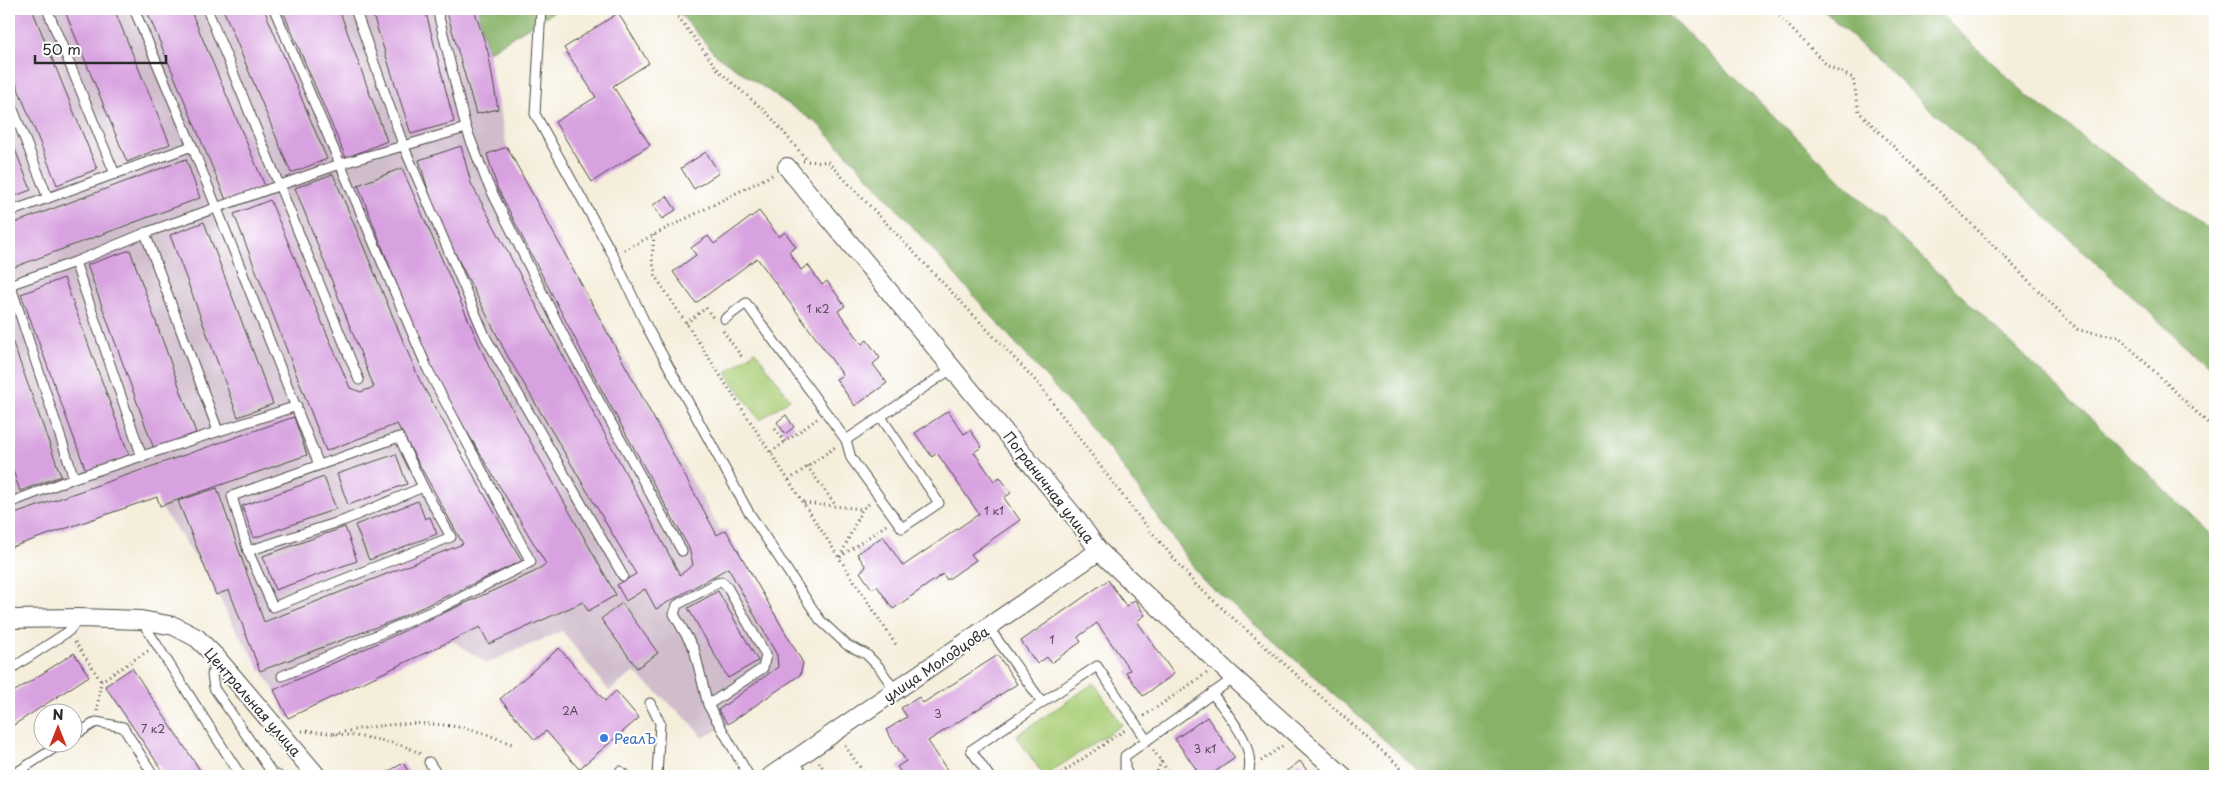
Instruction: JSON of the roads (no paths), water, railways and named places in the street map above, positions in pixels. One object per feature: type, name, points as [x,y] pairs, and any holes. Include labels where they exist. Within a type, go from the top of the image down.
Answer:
[{"type":"street","name":"Пограничная улица","points":[[787,167],[1077,520],[1099,551],[1219,665],[1343,776]]},
{"type":"street","name":"улица Молодцова","points":[[771,776],[795,770],[836,732],[1099,551]]},
{"type":"street","name":"Центральная улица","points":[[9,619],[74,625],[141,620],[174,626],[197,638],[216,657],[317,776]]},
{"type":"lane","points":[[47,9],[115,174]]},
{"type":"lane","points":[[134,9],[218,208],[319,465]]},
{"type":"lane","points":[[207,9],[359,380]]},
{"type":"lane","points":[[274,9],[428,370],[531,562],[444,606],[282,676]]},
{"type":"lane","points":[[355,9],[404,147],[486,338],[623,576]]},
{"type":"lane","points":[[437,9],[466,128],[487,182],[571,350],[682,551]]},
{"type":"lane","points":[[541,9],[535,114],[614,255],[648,329],[748,510],[820,620],[847,645],[866,654],[879,667],[896,692]]},
{"type":"lane","points":[[9,99],[48,198]]},
{"type":"lane","points":[[74,478],[9,285],[76,262],[145,233],[340,164],[466,128]]},
{"type":"lane","points":[[9,212],[192,146]]},
{"type":"lane","points":[[145,233],[218,431]]},
{"type":"lane","points":[[76,262],[142,456]]},
{"type":"lane","points":[[725,319],[746,303],[846,440],[851,458],[902,528],[939,503],[881,417]]},
{"type":"lane","points":[[846,440],[953,368]]},
{"type":"lane","points":[[9,502],[74,478],[296,406]]},
{"type":"lane","points":[[399,436],[423,487],[451,537],[273,607],[248,551],[232,496],[399,436]]},
{"type":"lane","points":[[248,551],[345,520],[423,487]]},
{"type":"lane","points":[[708,706],[763,668],[766,662],[766,655],[726,585],[722,582],[716,583],[677,605],[674,609],[674,614],[694,648],[708,706],[749,776]]},
{"type":"lane","points":[[141,620],[241,776]]},
{"type":"lane","points":[[9,670],[74,625]]},
{"type":"lane","points":[[989,628],[1042,702]]},
{"type":"lane","points":[[216,657],[212,675],[214,688],[272,773],[279,776]]},
{"type":"lane","points":[[989,776],[971,750],[1097,666],[1146,739]]},
{"type":"lane","points":[[1129,776],[1125,769],[1125,756],[1146,739],[1234,678]]},
{"type":"lane","points":[[1212,693],[1248,745],[1249,772]]},
{"type":"lane","points":[[650,703],[660,723],[657,776]]},
{"type":"lane","points":[[82,731],[96,722],[123,727],[154,776]]},
{"type":"lane","points":[[11,776],[48,752]]},
{"type":"lane","points":[[429,762],[438,776]]},
{"type":"place","name":"РеалЪ","points":[[604,738]]}]
